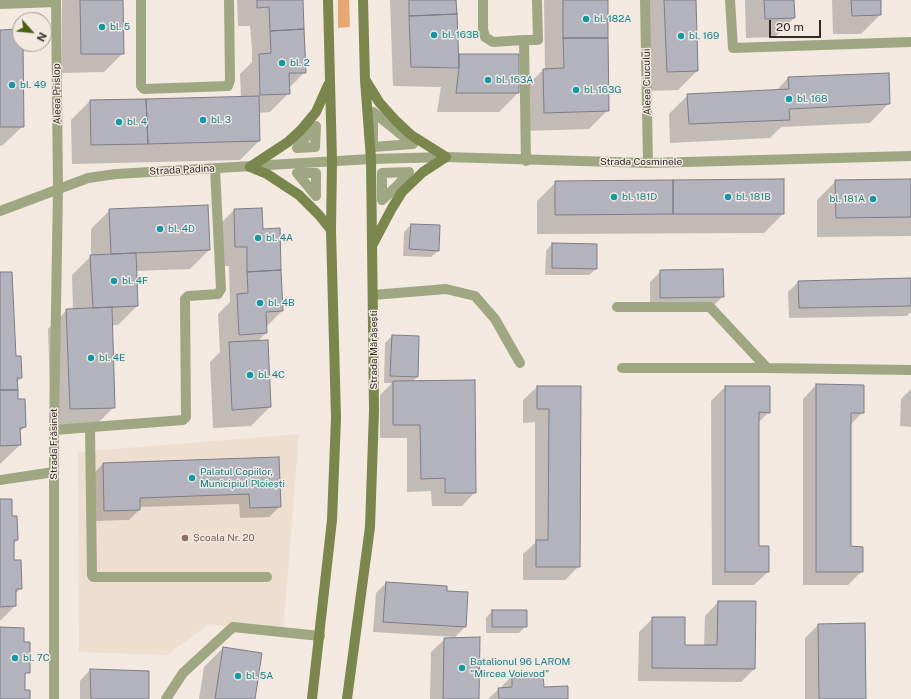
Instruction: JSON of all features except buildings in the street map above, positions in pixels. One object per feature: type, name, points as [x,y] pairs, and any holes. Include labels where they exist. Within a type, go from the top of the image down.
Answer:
[{"type":"main road","points":[[312,699],[332,520],[335,426],[331,230],[332,161],[328,0]]},
{"type":"main road","name":"Strada Mărășești","points":[[348,699],[370,527],[374,411],[370,159],[365,80],[363,0]]},
{"type":"main road","points":[[365,80],[379,102],[396,121],[411,135],[446,157],[423,172],[402,192],[372,245]]},
{"type":"main road","points":[[250,167],[288,142],[301,130],[316,112],[330,82]]},
{"type":"main road","points":[[250,167],[267,174],[299,195],[319,215],[331,230]]},
{"type":"street","points":[[141,0],[141,86],[144,89],[228,86],[230,84],[229,0]]},
{"type":"street","points":[[483,0],[483,29],[485,37],[493,42],[538,40],[537,0]]},
{"type":"street","name":"Aleea Ciucului","points":[[645,0],[648,163]]},
{"type":"street","points":[[730,0],[733,48],[911,42]]},
{"type":"street","points":[[0,4],[56,1]]},
{"type":"street","name":"Aleea Prislop","points":[[56,1],[58,188]]},
{"type":"street","points":[[524,40],[526,161]]},
{"type":"street","name":"Strada Cosminele","points":[[370,159],[446,157],[526,161],[648,163],[911,156]]},
{"type":"street","name":"Strada Padina","points":[[0,211],[88,178],[116,174],[370,159]]},
{"type":"street","points":[[54,430],[183,420],[186,417],[185,299],[188,296],[218,294],[221,289],[215,169]]},
{"type":"street","name":"Strada Frăsinet","points":[[54,699],[54,430],[58,188]]},
{"type":"street","points":[[373,295],[446,289],[475,296],[495,319],[520,363]]},
{"type":"street","points":[[617,307],[710,307],[767,368]]},
{"type":"street","points":[[622,368],[911,370]]},
{"type":"street","points":[[90,428],[93,577],[267,577]]},
{"type":"street","points":[[0,480],[54,472]]},
{"type":"street","points":[[166,699],[183,673],[233,627],[320,636]]},
{"type":"shaded area","points":[[338,0],[349,0],[350,27],[338,28]]},
{"type":"shaded area","name":"Școala Nr. 20","points":[[299,434],[283,633],[209,624],[167,655],[79,652],[78,452]]},
{"type":"place","name":"bl. 182A","points":[[586,19]]},
{"type":"place","name":"bl. 5","points":[[102,27]]},
{"type":"place","name":"bl. 163B","points":[[434,35]]},
{"type":"place","name":"bl. 169","points":[[681,36]]},
{"type":"place","name":"bl. 2","points":[[282,63]]},
{"type":"place","name":"bl. 163A","points":[[488,80]]},
{"type":"place","name":"bl. 49","points":[[12,85]]},
{"type":"place","name":"bl. 163G","points":[[576,90]]},
{"type":"place","name":"bl. 168","points":[[789,99]]},
{"type":"place","name":"bl. 3","points":[[203,120]]},
{"type":"place","name":"bl. 4","points":[[119,122]]},
{"type":"place","name":"bl. 181D","points":[[614,197]]},
{"type":"place","name":"bl. 181B","points":[[728,197]]},
{"type":"place","name":"bl. 181A","points":[[873,199]]},
{"type":"place","name":"bl. 4D","points":[[160,229]]},
{"type":"place","name":"bl. 4A","points":[[258,238]]},
{"type":"place","name":"bl. 4F","points":[[114,281]]},
{"type":"place","name":"bl. 4B","points":[[260,303]]},
{"type":"place","name":"bl. 4E","points":[[91,358]]},
{"type":"place","name":"bl. 4C","points":[[250,375]]},
{"type":"place","name":"Palatul Copiilor, Municipiul Ploiești","points":[[192,478]]},
{"type":"place","name":"Școala Nr. 20","points":[[185,538]]},
{"type":"place","name":"bl. 7C","points":[[15,658]]},
{"type":"place","name":"Batalionul 96 LAROM \"Mircea Voievod\"","points":[[462,668]]},
{"type":"place","name":"bl. 5A","points":[[238,676]]}]
